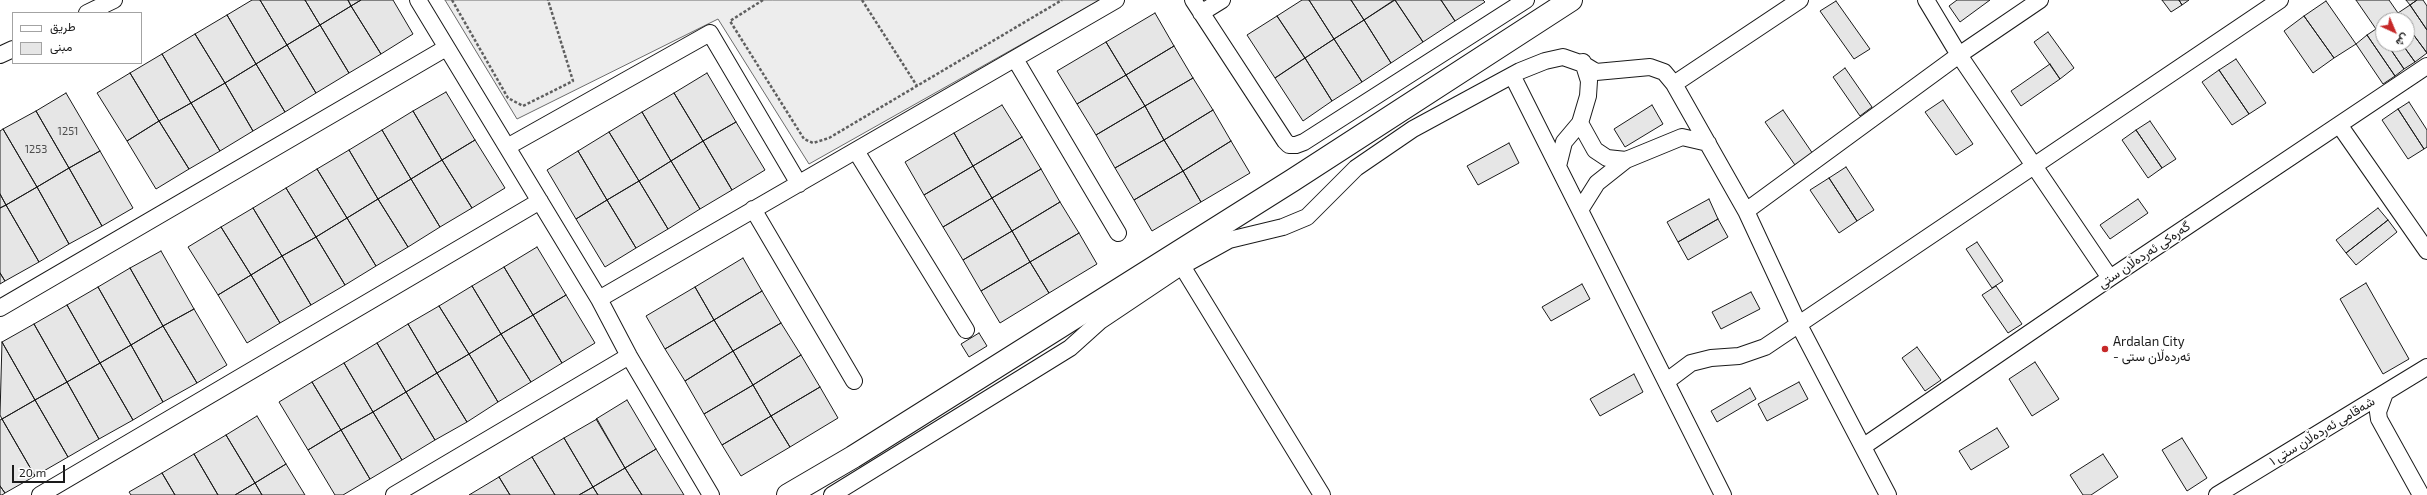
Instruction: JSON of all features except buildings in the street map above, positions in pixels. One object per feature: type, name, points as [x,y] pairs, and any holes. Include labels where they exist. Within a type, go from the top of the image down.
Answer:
[{"type":"street","points":[[89,12],[114,0]]},
{"type":"street","points":[[418,0],[540,201],[711,495]]},
{"type":"street","points":[[598,299],[1116,0]]},
{"type":"street","points":[[1222,0],[1197,7],[1289,145],[1296,145],[1304,142],[1526,0]]},
{"type":"street","points":[[788,495],[853,457],[1286,184],[1570,0]]},
{"type":"street","points":[[1674,84],[1800,0]]},
{"type":"street","points":[[1926,0],[1960,55],[2110,278]]},
{"type":"street","points":[[1746,210],[1960,55],[2040,0]]},
{"type":"street","points":[[1667,381],[1691,363],[1711,358],[1739,356],[1765,347],[1799,326],[2280,0]]},
{"type":"street","points":[[507,147],[710,33],[799,184]]},
{"type":"street","points":[[0,308],[446,48]]},
{"type":"street","points":[[0,56],[12,50]]},
{"type":"street","points":[[832,495],[1064,352],[1100,321],[1182,266],[1229,240],[1283,227],[1307,217],[1356,168],[1413,129],[1513,77],[1520,71],[1545,61],[1562,57],[1583,63],[1596,72],[1650,67],[1664,72],[1674,84],[1746,210],[1799,326],[1864,446],[1888,495]]},
{"type":"street","points":[[1015,59],[1118,233]]},
{"type":"street","points":[[1558,166],[1564,142],[1580,123],[1588,96],[1589,81],[1583,63]]},
{"type":"street","name":"گەرەکی ئەردەڵان ستی","points":[[1864,446],[2110,278],[2340,126],[2427,66]]},
{"type":"street","points":[[1513,77],[1723,495]]},
{"type":"street","points":[[1580,123],[1595,150],[1607,158],[1626,160]]},
{"type":"street","points":[[2340,126],[2427,252]]},
{"type":"street","points":[[1580,210],[1597,183],[1626,160],[1682,137],[1708,143]]},
{"type":"street","points":[[856,151],[966,330]]},
{"type":"street","points":[[40,495],[540,201]]},
{"type":"street","points":[[753,209],[854,381]]},
{"type":"street","points":[[1182,266],[1322,495]]},
{"type":"street","points":[[394,495],[629,356]]},
{"type":"street","name":"شەقامی ئەردەڵان ستی ١","points":[[2216,495],[2427,367]]},
{"type":"street","points":[[2385,393],[2379,407],[2379,419],[2421,495]]},
{"type":"path","points":[[452,0],[508,98],[523,106],[574,81],[548,0]]},
{"type":"path","points":[[763,0],[730,21],[804,139],[813,143],[829,138],[1062,0]]},
{"type":"path","points":[[862,0],[917,86]]},
{"type":"shaded area","points":[[445,0],[1100,0],[809,164],[718,19],[517,119]]},
{"type":"place","name":"Ardalan City - ئەردەڵان ستی","points":[[2105,349]]}]
